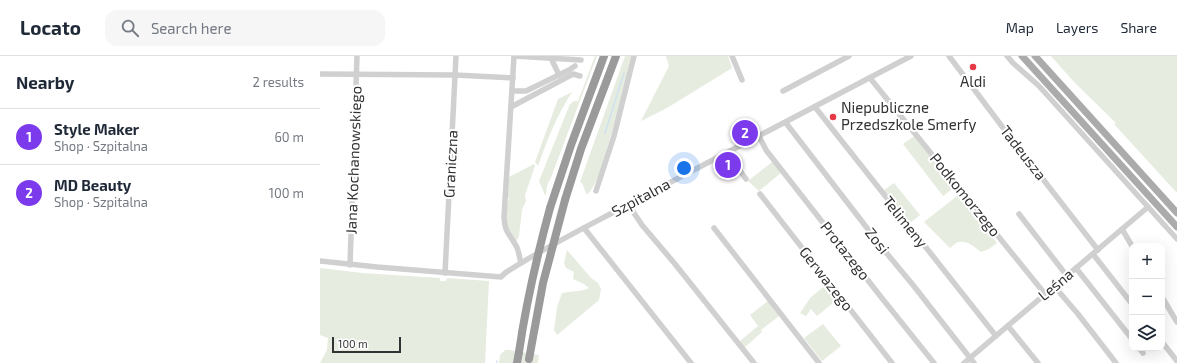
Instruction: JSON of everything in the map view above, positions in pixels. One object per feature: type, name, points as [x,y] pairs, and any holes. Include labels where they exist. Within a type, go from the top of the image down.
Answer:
[{"type":"highway","points":[[517,363],[532,280],[550,208],[571,145],[604,56]]},
{"type":"highway","points":[[529,361],[543,283],[564,200],[581,149],[609,73],[617,56]]},
{"type":"main road","points":[[1022,56],[1177,227]]},
{"type":"main road","points":[[1035,56],[1177,214]]},
{"type":"street","name":"Jana Kochanowskiego","points":[[350,265],[357,56]]},
{"type":"street","name":"Graniczna","points":[[445,273],[456,56]]},
{"type":"street","points":[[521,263],[516,245],[507,232],[504,222],[512,107],[516,91],[513,78],[514,56],[581,60]]},
{"type":"street","points":[[596,191],[614,136],[634,56]]},
{"type":"street","points":[[732,56],[742,80]]},
{"type":"street","points":[[783,91],[849,56]]},
{"type":"street","name":"Szpitalna","points":[[320,260],[350,265],[499,277],[544,249],[911,56]]},
{"type":"street","name":"Tadeusza","points":[[949,56],[1006,133],[1098,250]]},
{"type":"street","points":[[1007,56],[1039,86],[1177,239]]},
{"type":"street","points":[[551,58],[559,75]]},
{"type":"street","points":[[516,91],[526,92],[575,66]]},
{"type":"street","points":[[320,74],[455,75],[513,78]]},
{"type":"street","points":[[512,107],[573,74],[580,76]]},
{"type":"street","name":"Podkomorzego","points":[[870,78],[1045,294]]},
{"type":"street","name":"Telimeny","points":[[815,107],[996,336]]},
{"type":"street","name":"Zosi","points":[[786,123],[972,361]]},
{"type":"street","name":"Protazego","points":[[759,136],[770,154],[934,363]]},
{"type":"street","points":[[727,153],[746,179]]},
{"type":"street","name":"Gerwazego","points":[[760,194],[892,363]]},
{"type":"street","points":[[628,204],[642,225],[676,264],[754,363]]},
{"type":"street","name":"Leśna","points":[[964,363],[972,361],[996,336],[1148,207]]},
{"type":"street","points":[[1019,214],[1067,276]]},
{"type":"street","points":[[584,228],[692,363]]},
{"type":"street","points":[[714,228],[819,363]]},
{"type":"street","points":[[1122,229],[1130,243]]},
{"type":"street","points":[[1093,254],[1129,300]]},
{"type":"street","points":[[1076,268],[1129,335]]},
{"type":"street","points":[[1054,286],[1116,363]]},
{"type":"street","points":[[1165,302],[1177,322]]},
{"type":"street","points":[[1008,326],[1038,363]]},
{"type":"street","points":[[1165,346],[1177,361]]},
{"type":"shaded area","points":[[595,56],[597,56],[548,183],[545,195],[539,181],[570,104],[574,101],[578,101]]},
{"type":"shaded area","points":[[625,56],[631,56],[617,114],[600,173],[587,195],[582,183],[580,182]]},
{"type":"shaded area","points":[[666,56],[728,56],[732,68],[667,108],[641,121],[669,66]]},
{"type":"shaded area","points":[[1051,56],[1177,56],[1177,193],[1114,124],[1116,123],[1075,83]]},
{"type":"shaded area","points":[[572,92],[561,110],[538,166],[535,162],[558,99]]},
{"type":"shaded area","points":[[914,136],[955,187],[943,196],[903,144]]},
{"type":"shaded area","points":[[772,162],[781,173],[759,191],[748,181]]},
{"type":"shaded area","points":[[534,164],[535,166],[525,195],[526,201],[522,210],[519,236],[516,242],[508,229],[506,222],[507,204],[509,199],[509,177]]},
{"type":"shaded area","points":[[894,183],[920,215],[910,223],[884,190]]},
{"type":"shaded area","points":[[957,196],[961,196],[997,243],[989,249],[981,252],[965,242],[957,243],[950,248],[924,222]]},
{"type":"shaded area","points":[[567,250],[591,278],[598,283],[601,289],[599,300],[557,335],[554,330],[557,307],[562,293],[589,288],[573,279],[574,272],[566,268],[564,263]]},
{"type":"shaded area","points":[[320,268],[362,273],[440,278],[440,281],[446,281],[447,278],[489,281],[485,363],[320,363],[327,350],[328,338],[320,335]]},
{"type":"shaded area","points":[[827,284],[839,298],[817,316],[811,309],[806,316],[800,313],[811,297]]},
{"type":"shaded area","points":[[768,301],[779,316],[761,330],[762,332],[744,348],[740,341],[758,326],[750,315]]},
{"type":"shaded area","points":[[823,324],[841,346],[822,361],[804,338]]},
{"type":"shaded area","points":[[505,350],[539,355],[538,363],[499,363],[500,355]]},
{"type":"waterway","points":[[604,133],[624,73]]},
{"type":"place","name":"Aldi","points":[[973,67]]},
{"type":"place","name":"Niepubliczne Przedszkole Smerfy","points":[[833,117]]},
{"type":"place","name":"MD Beauty","points":[[745,133]]},
{"type":"place","name":"Style Maker","points":[[728,165]]}]
